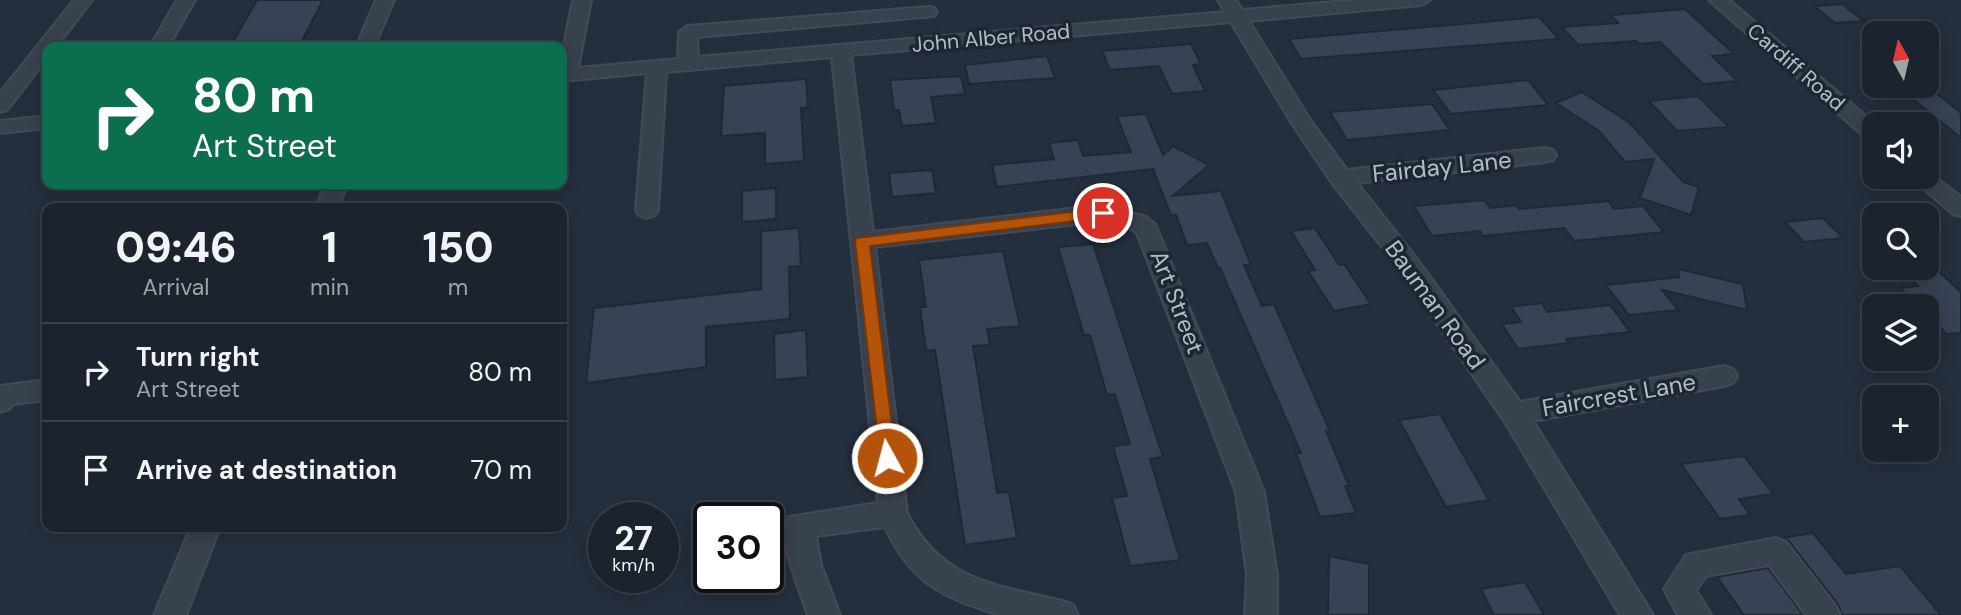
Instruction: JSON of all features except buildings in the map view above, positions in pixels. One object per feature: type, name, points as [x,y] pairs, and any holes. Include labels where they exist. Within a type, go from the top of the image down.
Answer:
[{"type":"street","points":[[50,42],[83,0]]},
{"type":"street","points":[[162,42],[186,0]]},
{"type":"street","points":[[367,42],[385,0]]},
{"type":"street","points":[[567,66],[582,0]]},
{"type":"street","name":"John Alber Road","points":[[567,75],[934,43],[1232,8],[1421,0]]},
{"type":"street","name":"Cardiff Road","points":[[1718,0],[1862,124]]},
{"type":"street","points":[[688,64],[688,32],[929,6],[934,43]]},
{"type":"street","name":"Bauman Road","points":[[1232,8],[1276,84],[1340,178],[1409,265],[1514,414],[1637,615]]},
{"type":"street","points":[[841,51],[893,513],[906,540],[921,560],[946,579],[980,595],[1062,615]]},
{"type":"street","points":[[0,106],[42,52]]},
{"type":"street","points":[[647,210],[657,67]]},
{"type":"street","points":[[0,127],[42,123]]},
{"type":"street","name":"Fairday Lane","points":[[1340,178],[1545,155]]},
{"type":"street","points":[[1938,189],[1961,209]]},
{"type":"street","name":"Art Street","points":[[862,241],[1103,213],[1138,222],[1147,229],[1250,492],[1262,575],[1261,615]]},
{"type":"street","name":"Faircrest Lane","points":[[1514,414],[1724,376]]},
{"type":"street","points":[[2,398],[42,391]]},
{"type":"street","points":[[824,615],[806,565],[799,526],[893,513]]},
{"type":"street","points":[[170,615],[203,532]]},
{"type":"street","points":[[1695,615],[1679,589],[1697,564],[1776,551],[1824,615]]},
{"type":"route","points":[[887,458],[862,241],[1103,213]]}]
